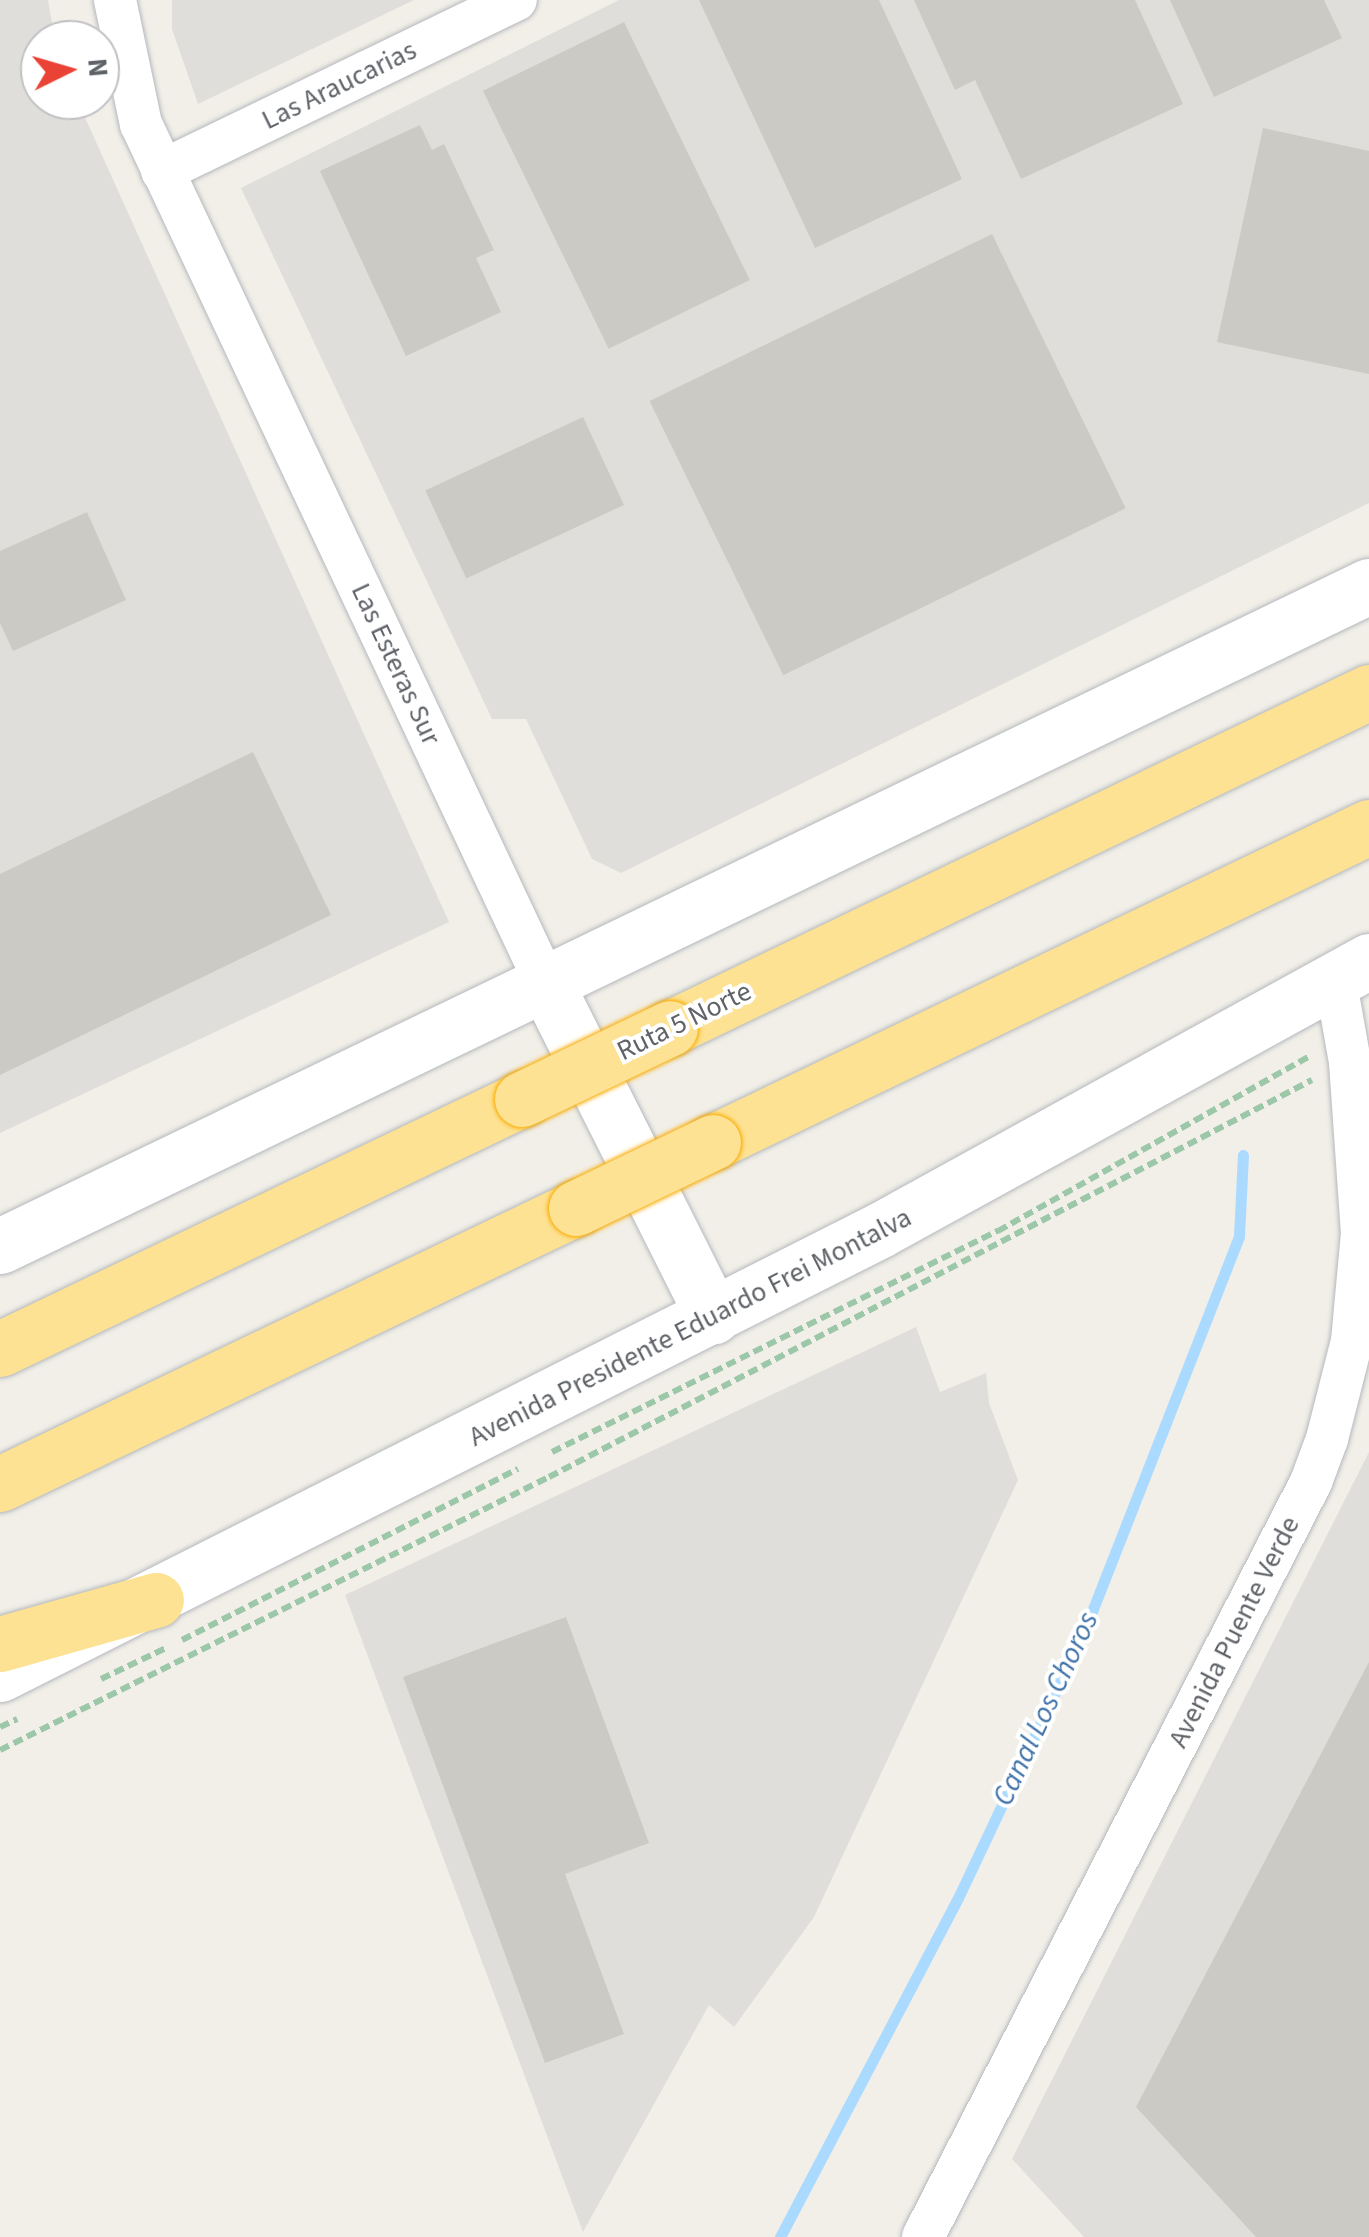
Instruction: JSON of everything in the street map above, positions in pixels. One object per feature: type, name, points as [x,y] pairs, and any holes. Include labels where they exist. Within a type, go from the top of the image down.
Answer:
[{"type":"highway","name":"Ruta 5 Norte","points":[[0,1349],[1369,692]]},
{"type":"highway","points":[[0,1484],[1369,827]]},
{"type":"highway","points":[[0,1644],[156,1600]]},
{"type":"main road","points":[[0,1246],[1369,586]]},
{"type":"main road","name":"Avenida Presidente Eduardo Frei Montalva","points":[[0,1674],[156,1600],[712,1316],[1352,970]]},
{"type":"main road","name":"Las Esteras Sur","points":[[546,984],[712,1316]]},
{"type":"street","name":"Las Esteras Sur","points":[[115,0],[128,86],[162,171],[546,984]]},
{"type":"street","name":"Las Araucarias","points":[[162,171],[516,0]]},
{"type":"street","name":"Avenida Puente Verde","points":[[923,2237],[1322,1454],[1352,1341],[1360,1282],[1350,1062],[1352,970]]},
{"type":"path","points":[[0,1750],[549,1477],[1025,1224],[1350,1062]]},
{"type":"shaded area","points":[[0,0],[48,0],[52,20],[20,20],[20,120],[86,120],[449,922],[0,1133]]},
{"type":"shaded area","points":[[172,0],[414,0],[198,104],[172,29]]},
{"type":"shaded area","points":[[619,0],[1369,0],[1369,503],[621,873],[592,859],[526,719],[492,719],[241,188]]},
{"type":"shaded area","points":[[916,1327],[940,1392],[986,1373],[989,1403],[1018,1480],[814,1917],[734,2027],[709,2005],[583,2232],[345,1595]]},
{"type":"shaded area","points":[[1369,1452],[1369,2237],[1084,2237],[1012,2159]]},
{"type":"building","points":[[699,0],[879,0],[962,179],[815,248]]},
{"type":"building","points":[[914,0],[1135,0],[1183,104],[1021,179],[975,80],[955,90]]},
{"type":"building","points":[[1170,0],[1324,0],[1342,38],[1214,97]]},
{"type":"building","points":[[624,22],[750,280],[609,349],[483,91]]},
{"type":"building","points":[[420,125],[432,150],[444,144],[494,250],[476,258],[501,312],[406,356],[320,171]]},
{"type":"building","points":[[1263,128],[1369,151],[1369,374],[1217,342]]},
{"type":"building","points":[[992,234],[1126,508],[783,675],[650,401]]},
{"type":"building","points":[[583,417],[624,505],[466,578],[425,491]]},
{"type":"building","points":[[87,512],[126,600],[13,651],[0,623],[0,551]]},
{"type":"building","points":[[253,752],[331,915],[0,1075],[0,874]]},
{"type":"building","points":[[566,1617],[649,1843],[565,1874],[624,2034],[545,2063],[403,1677]]},
{"type":"building","points":[[1369,1662],[1369,2237],[1256,2237],[1136,2107]]},
{"type":"waterway","name":"Canal Los Choros","points":[[780,2237],[958,1898],[1084,1632],[1239,1236],[1243,1155]]}]
